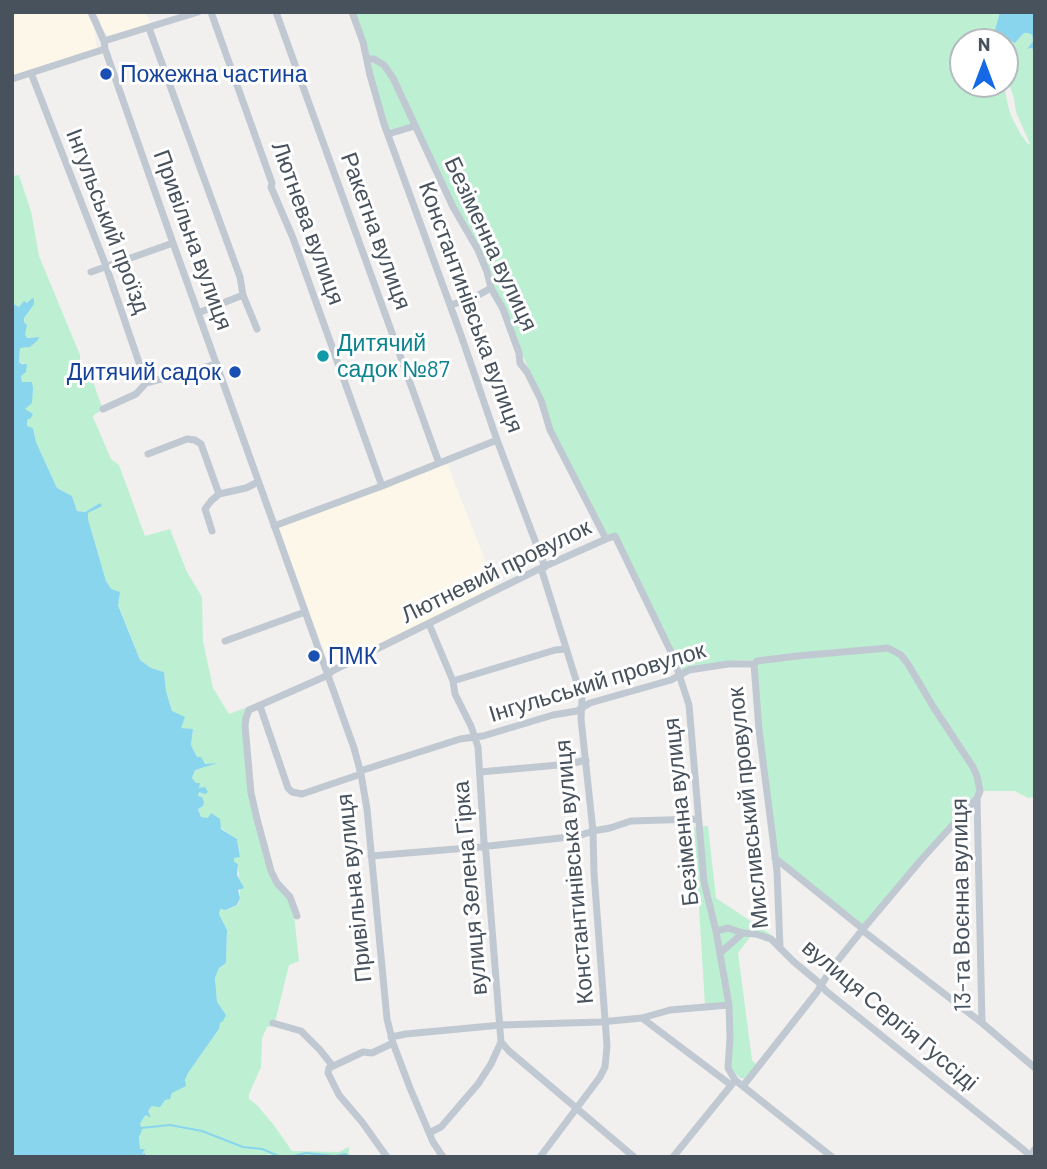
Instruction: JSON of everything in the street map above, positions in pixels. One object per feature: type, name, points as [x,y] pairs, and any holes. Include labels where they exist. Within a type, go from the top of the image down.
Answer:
[{"type":"street","name":"Привільна вулиця","points":[[91,12],[361,772],[372,856],[387,1019],[392,1040],[429,1133],[443,1157]]},
{"type":"street","points":[[12,79],[198,12]]},
{"type":"street","name":"Лютнева вулиця","points":[[211,12],[272,183],[271,187],[293,238],[382,486]]},
{"type":"street","name":"Ракетна вулиця","points":[[276,12],[439,463]]},
{"type":"street","points":[[352,12],[367,59]]},
{"type":"street","points":[[149,28],[257,329]]},
{"type":"street","name":"Безіменна вулиця","points":[[367,59],[379,61],[388,70],[453,207],[478,250],[491,288],[503,309],[520,363],[541,400],[550,430],[606,539]]},
{"type":"street","name":"Константинівська вулиця","points":[[367,59],[388,134],[543,567],[582,699],[581,719],[593,831],[607,1046],[605,1066],[578,1108],[540,1157]]},
{"type":"street","name":"Інгульський проїзд","points":[[32,73],[106,266],[146,383]]},
{"type":"street","points":[[388,134],[415,126]]},
{"type":"street","points":[[91,272],[173,243]]},
{"type":"street","points":[[451,305],[491,288]]},
{"type":"street","points":[[198,313],[243,295]]},
{"type":"street","points":[[103,409],[136,394],[146,383],[217,364]]},
{"type":"street","points":[[148,453],[187,439],[195,440],[201,444],[219,494]]},
{"type":"street","points":[[274,526],[497,440]]},
{"type":"street","points":[[212,531],[205,509],[211,501],[219,494],[246,488],[258,482]]},
{"type":"street","name":"Безіменна вулиця","points":[[615,536],[673,656],[689,705],[704,882],[729,1005],[728,1068],[733,1083]]},
{"type":"street","name":"Лютневий провулок","points":[[260,706],[543,567],[615,536]]},
{"type":"street","points":[[225,641],[305,612]]},
{"type":"street","name":"вулиця Зелена Гірка","points":[[429,624],[478,747],[501,1025],[501,1042],[478,1084],[441,1126],[429,1133]]},
{"type":"street","name":"Інгульський провулок","points":[[260,706],[288,788],[292,792],[302,794],[460,739],[483,736],[553,715],[577,711],[689,670],[888,648]]},
{"type":"street","name":"13-та Воєнна вулиця","points":[[888,648],[901,655],[908,664],[973,767],[980,791],[977,798],[982,1023]]},
{"type":"street","points":[[453,681],[566,649]]},
{"type":"street","name":"Мисливський провулок","points":[[754,664],[777,871],[780,948]]},
{"type":"street","points":[[260,706],[249,710],[245,726],[253,803],[271,872],[290,897],[297,916]]},
{"type":"street","points":[[480,772],[570,764],[586,760]]},
{"type":"street","points":[[743,1086],[862,930],[977,798]]},
{"type":"street","points":[[372,856],[578,836],[631,821],[698,819]]},
{"type":"street","points":[[774,857],[1035,1068]]},
{"type":"street","name":"вулиця Сергія Гуссіді","points":[[716,931],[728,928],[771,939],[837,1000],[1032,1153]]},
{"type":"street","points":[[720,953],[743,933]]},
{"type":"street","points":[[387,1157],[339,1095],[328,1073],[328,1068],[332,1065],[363,1052],[372,1053],[406,1034],[501,1025],[606,1021],[642,1017],[670,1010],[729,1005]]},
{"type":"street","points":[[642,1017],[733,1083],[743,1086],[832,1157]]},
{"type":"street","points":[[273,1023],[301,1031],[332,1065]]},
{"type":"street","points":[[501,1042],[634,1157]]},
{"type":"street","points":[[673,1157],[733,1083]]},
{"type":"shaded area","points":[[12,12],[86,12],[94,27],[97,48],[12,76]]},
{"type":"shaded area","points":[[96,12],[145,12],[152,25],[108,35]]},
{"type":"shaded area","points":[[445,464],[495,587],[340,664],[331,664],[327,660],[279,528]]},
{"type":"green space","points":[[354,12],[1000,12],[995,28],[949,28],[949,98],[1007,98],[1012,118],[1030,144],[1016,112],[1014,98],[1019,98],[1019,39],[1024,33],[1032,35],[1033,41],[1027,49],[1032,48],[1035,53],[1035,797],[1028,798],[1015,791],[980,791],[864,924],[859,924],[781,860],[775,851],[754,660],[683,670],[679,667],[616,533],[604,533],[551,430],[543,400],[395,78],[368,57]]},
{"type":"green space","points":[[371,61],[384,65],[411,124],[390,130],[388,128],[372,74]]},
{"type":"green space","points":[[19,175],[31,211],[39,256],[80,355],[80,361],[83,368],[89,370],[103,410],[93,417],[111,459],[119,465],[145,536],[170,529],[187,572],[202,597],[203,641],[213,688],[229,714],[248,707],[253,793],[266,850],[278,881],[292,896],[299,961],[289,965],[275,1022],[273,1026],[267,1027],[262,1038],[261,1067],[249,1099],[273,1124],[292,1151],[339,1152],[348,1147],[346,1157],[276,1157],[268,1154],[266,1157],[147,1157],[146,1153],[143,1155],[140,1150],[140,1125],[144,1116],[149,1114],[152,1106],[165,1100],[185,1080],[219,1029],[215,978],[219,968],[226,963],[227,930],[219,909],[227,910],[238,905],[238,864],[234,863],[234,858],[240,856],[237,839],[201,817],[197,796],[200,789],[192,778],[195,770],[205,764],[197,758],[191,745],[193,730],[181,728],[172,711],[164,672],[151,668],[140,660],[106,581],[88,519],[88,513],[101,505],[100,503],[85,512],[77,511],[72,496],[57,488],[36,442],[33,428],[27,426],[26,382],[22,382],[21,376],[26,364],[19,362],[20,347],[25,348],[38,337],[27,338],[25,334],[27,303],[19,307],[12,303],[12,176]]},
{"type":"green space","points":[[708,826],[716,898],[773,936],[766,942],[760,937],[751,936],[738,953],[752,1060],[757,1065],[746,1079],[740,1078],[731,1065],[731,1003],[705,1005],[694,827]]},
{"type":"water","points":[[1000,12],[1035,12],[1035,53],[1032,48],[1027,49],[1033,41],[1032,35],[1024,33],[1019,39],[1019,28],[995,28]]},
{"type":"water","points":[[32,298],[34,304],[24,318],[27,325],[25,334],[27,338],[39,337],[30,347],[20,348],[19,362],[27,364],[26,372],[21,376],[22,382],[32,382],[33,389],[32,403],[25,409],[33,414],[27,420],[27,426],[33,428],[36,442],[57,488],[72,496],[77,511],[85,512],[100,503],[102,506],[88,513],[88,519],[106,581],[111,589],[120,592],[118,605],[140,660],[151,668],[164,672],[172,711],[185,717],[181,728],[193,729],[191,745],[197,757],[201,757],[205,764],[218,763],[195,770],[192,778],[196,783],[200,783],[199,788],[205,787],[208,792],[199,792],[198,796],[202,797],[204,802],[198,809],[201,817],[208,818],[211,813],[220,819],[221,829],[237,839],[240,857],[234,858],[234,862],[238,864],[237,875],[244,888],[238,890],[240,898],[237,905],[226,910],[220,909],[219,914],[227,930],[226,963],[219,968],[215,978],[217,1002],[226,1015],[188,1073],[186,1086],[172,1093],[170,1099],[165,1100],[160,1107],[152,1106],[148,1111],[151,1118],[146,1115],[140,1124],[140,1149],[145,1149],[142,1154],[145,1153],[147,1157],[12,1157],[12,303],[19,307]]},
{"type":"waterway","points":[[141,1128],[170,1125],[202,1131],[243,1147],[262,1149],[281,1157]]},
{"type":"waterway","points":[[290,1157],[306,1153],[335,1156],[345,1154],[352,1157]]},
{"type":"place","name":"Пожежна частина","points":[[106,74]]},
{"type":"place","name":"Дитячий садок №87","points":[[323,356]]},
{"type":"place","name":"Дитячий садок","points":[[235,372]]},
{"type":"place","name":"ПМК","points":[[314,656]]}]
